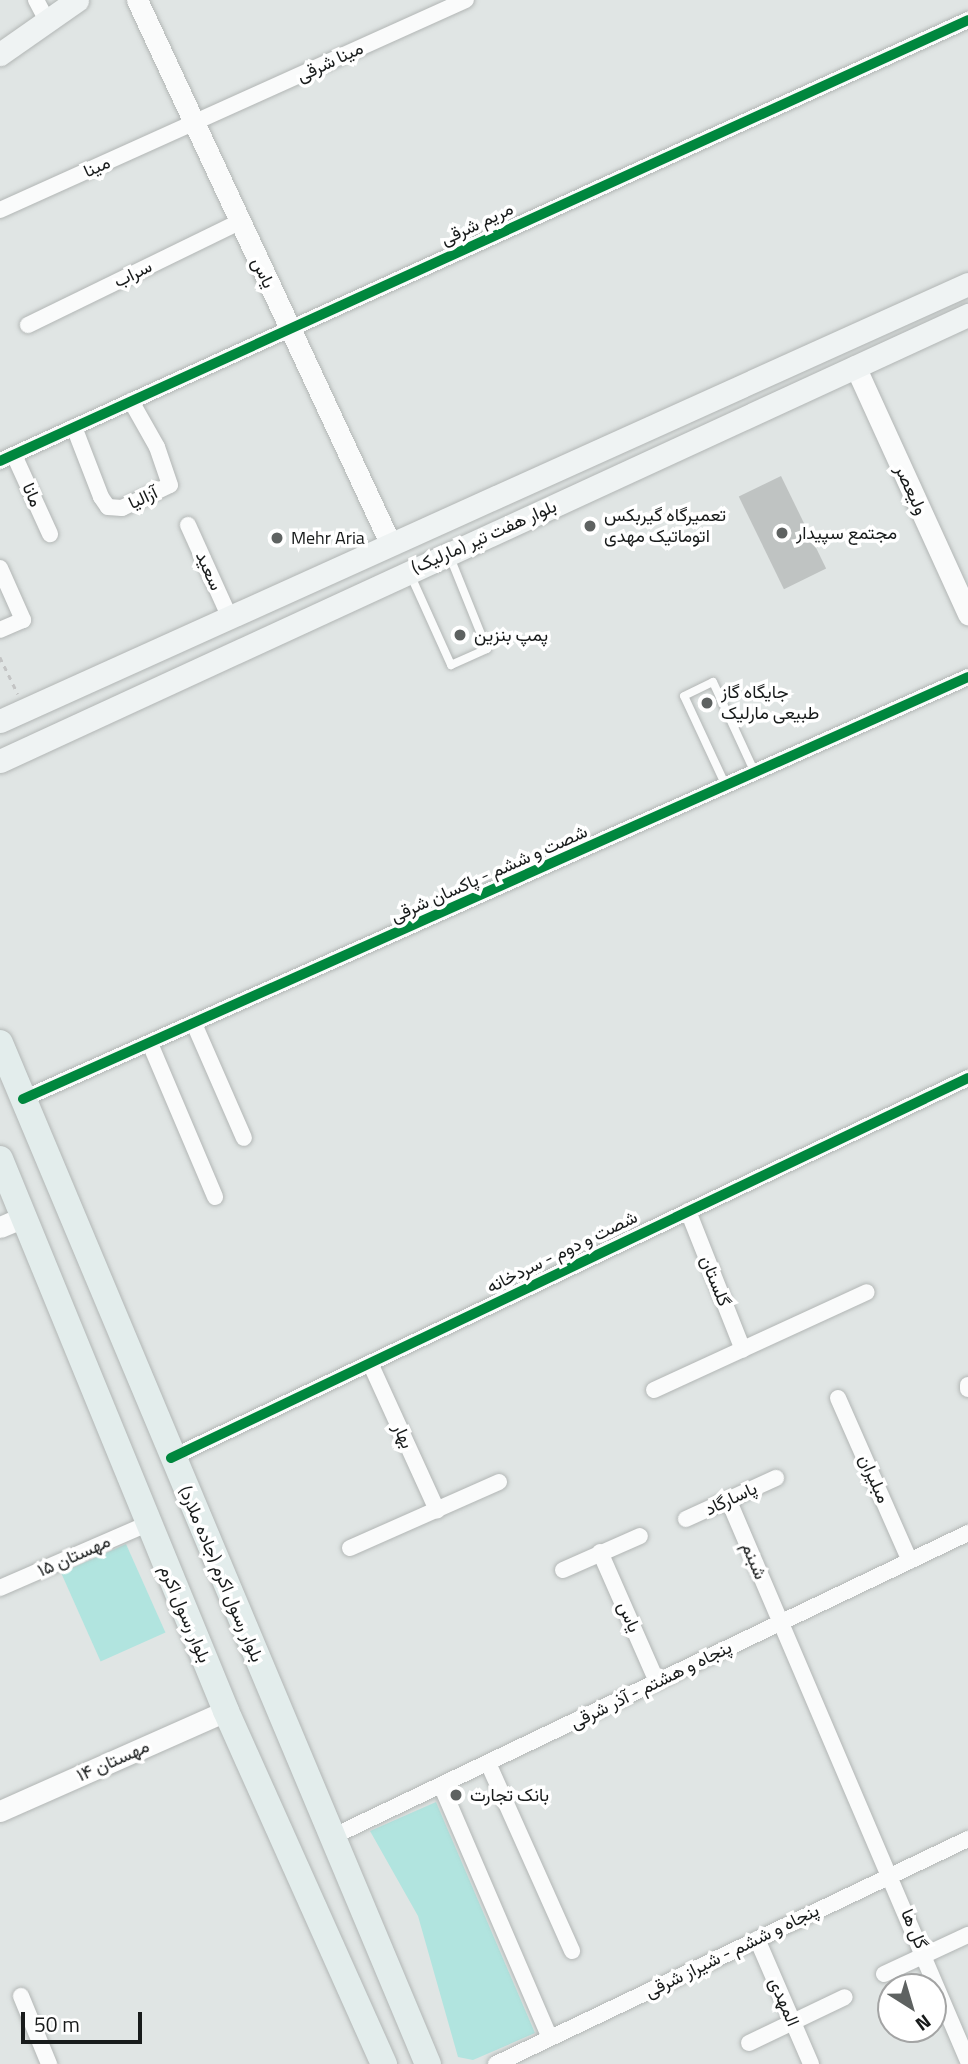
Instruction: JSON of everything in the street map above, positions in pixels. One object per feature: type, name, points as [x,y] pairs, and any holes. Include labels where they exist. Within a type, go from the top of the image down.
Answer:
[{"type":"main road","points":[[0,54],[77,0]]},
{"type":"main road","name":"بلوار هفت تیر (مارلیک)","points":[[0,720],[968,284]]},
{"type":"main road","name":"بلوار هفت تیر (مارلیک)","points":[[0,761],[968,315]]},
{"type":"main road","name":"بلوار رسول اکرم (جاده ملارد)","points":[[0,1044],[171,1458],[334,1836],[428,2064]]},
{"type":"main road","name":"بلوار رسول اکرم","points":[[0,1159],[12,1222],[384,2064]]},
{"type":"main road","points":[[406,2008],[447,2064]]},
{"type":"main road","points":[[367,2026],[369,2064]]},
{"type":"street","points":[[36,0],[47,21]]},
{"type":"street","name":"یاس","points":[[137,0],[391,545]]},
{"type":"street","name":"مینا شرقی","points":[[194,125],[466,0]]},
{"type":"street","name":"مریم شرقی","points":[[7,458],[968,20]]},
{"type":"street","name":"مینا","points":[[0,210],[194,125]]},
{"type":"street","name":"سراب","points":[[28,326],[239,222]]},
{"type":"street","name":"ولیعصر","points":[[855,366],[968,614]]},
{"type":"street","name":"آزالیا","points":[[74,427],[101,497],[108,507],[121,508],[170,485],[158,447],[131,401]]},
{"type":"street","name":"مانا","points":[[7,458],[50,534]]},
{"type":"street","name":"سعید","points":[[188,525],[230,618]]},
{"type":"street","points":[[0,568],[23,620],[0,630]]},
{"type":"street","name":"شصت و ششم - پاکسان شرقی","points":[[23,1100],[151,1046],[968,677]]},
{"type":"street","points":[[195,1026],[244,1138]]},
{"type":"street","points":[[151,1046],[215,1197]]},
{"type":"street","name":"شصت و دوم - سردخانه","points":[[171,1458],[968,1078]]},
{"type":"street","name":"گلستان","points":[[688,1211],[743,1350]]},
{"type":"street","points":[[654,1390],[867,1292]]},
{"type":"street","name":"بهار","points":[[370,1363],[437,1510]]},
{"type":"street","name":"مبلیران","points":[[838,1398],[910,1561]]},
{"type":"street","name":"پاسارگاد","points":[[686,1519],[776,1478]]},
{"type":"street","points":[[350,1548],[499,1482]]},
{"type":"street","name":"شبنم","points":[[728,1499],[891,1875]]},
{"type":"street","name":"مهستان ۱۵","points":[[0,1588],[147,1524]]},
{"type":"street","name":"پنجاه و هشتم - آذر شرقی","points":[[334,1836],[968,1533]]},
{"type":"street","points":[[563,1570],[640,1536]]},
{"type":"street","name":"یاس","points":[[600,1552],[657,1682]]},
{"type":"street","name":"مهستان ۱۴","points":[[0,1811],[226,1711]]},
{"type":"street","points":[[488,1763],[572,1951]]},
{"type":"street","points":[[441,1785],[550,2038]]},
{"type":"street","name":"پنجاه و ششم - شیراز شرقی","points":[[496,2064],[968,1839]]},
{"type":"street","name":"گل ها","points":[[891,1875],[968,2061]]},
{"type":"street","points":[[886,1973],[968,1935]]},
{"type":"street","name":"المهدی","points":[[757,1939],[811,2064]]},
{"type":"street","points":[[21,1996],[49,2064]]},
{"type":"street","points":[[749,2043],[845,1997]]},
{"type":"street","points":[[962,2064],[968,2061]]},
{"type":"lane","points":[[409,571],[451,665],[487,649],[449,552]]},
{"type":"lane","points":[[726,786],[684,696],[713,682],[755,773]]},
{"type":"path","points":[[0,657],[26,709]]},
{"type":"shaded area","points":[[126,1544],[165,1633],[101,1661],[61,1573]]},
{"type":"shaded area","points":[[436,1802],[535,2033],[473,2060],[458,2057],[418,1916],[370,1831]]},
{"type":"building","name":"مجتمع سپیدار","points":[[781,476],[826,569],[784,589],[739,497]]},
{"type":"cycle path","points":[[0,461],[968,20]]},
{"type":"cycle path","points":[[23,1099],[968,677]]},
{"type":"cycle path","points":[[171,1458],[968,1078]]},
{"type":"place","name":"تعمیرگاه گیربکس اتوماتیک مهدی","points":[[590,526]]},
{"type":"place","name":"مجتمع سپیدار","points":[[782,533]]},
{"type":"place","name":"Mehr Aria","points":[[277,538]]},
{"type":"place","name":"پمپ بنزین","points":[[460,635]]},
{"type":"place","name":"جایگاه گاز طبیعی مارلیک","points":[[707,703]]},
{"type":"place","name":"بانک تجارت","points":[[456,1795]]}]
